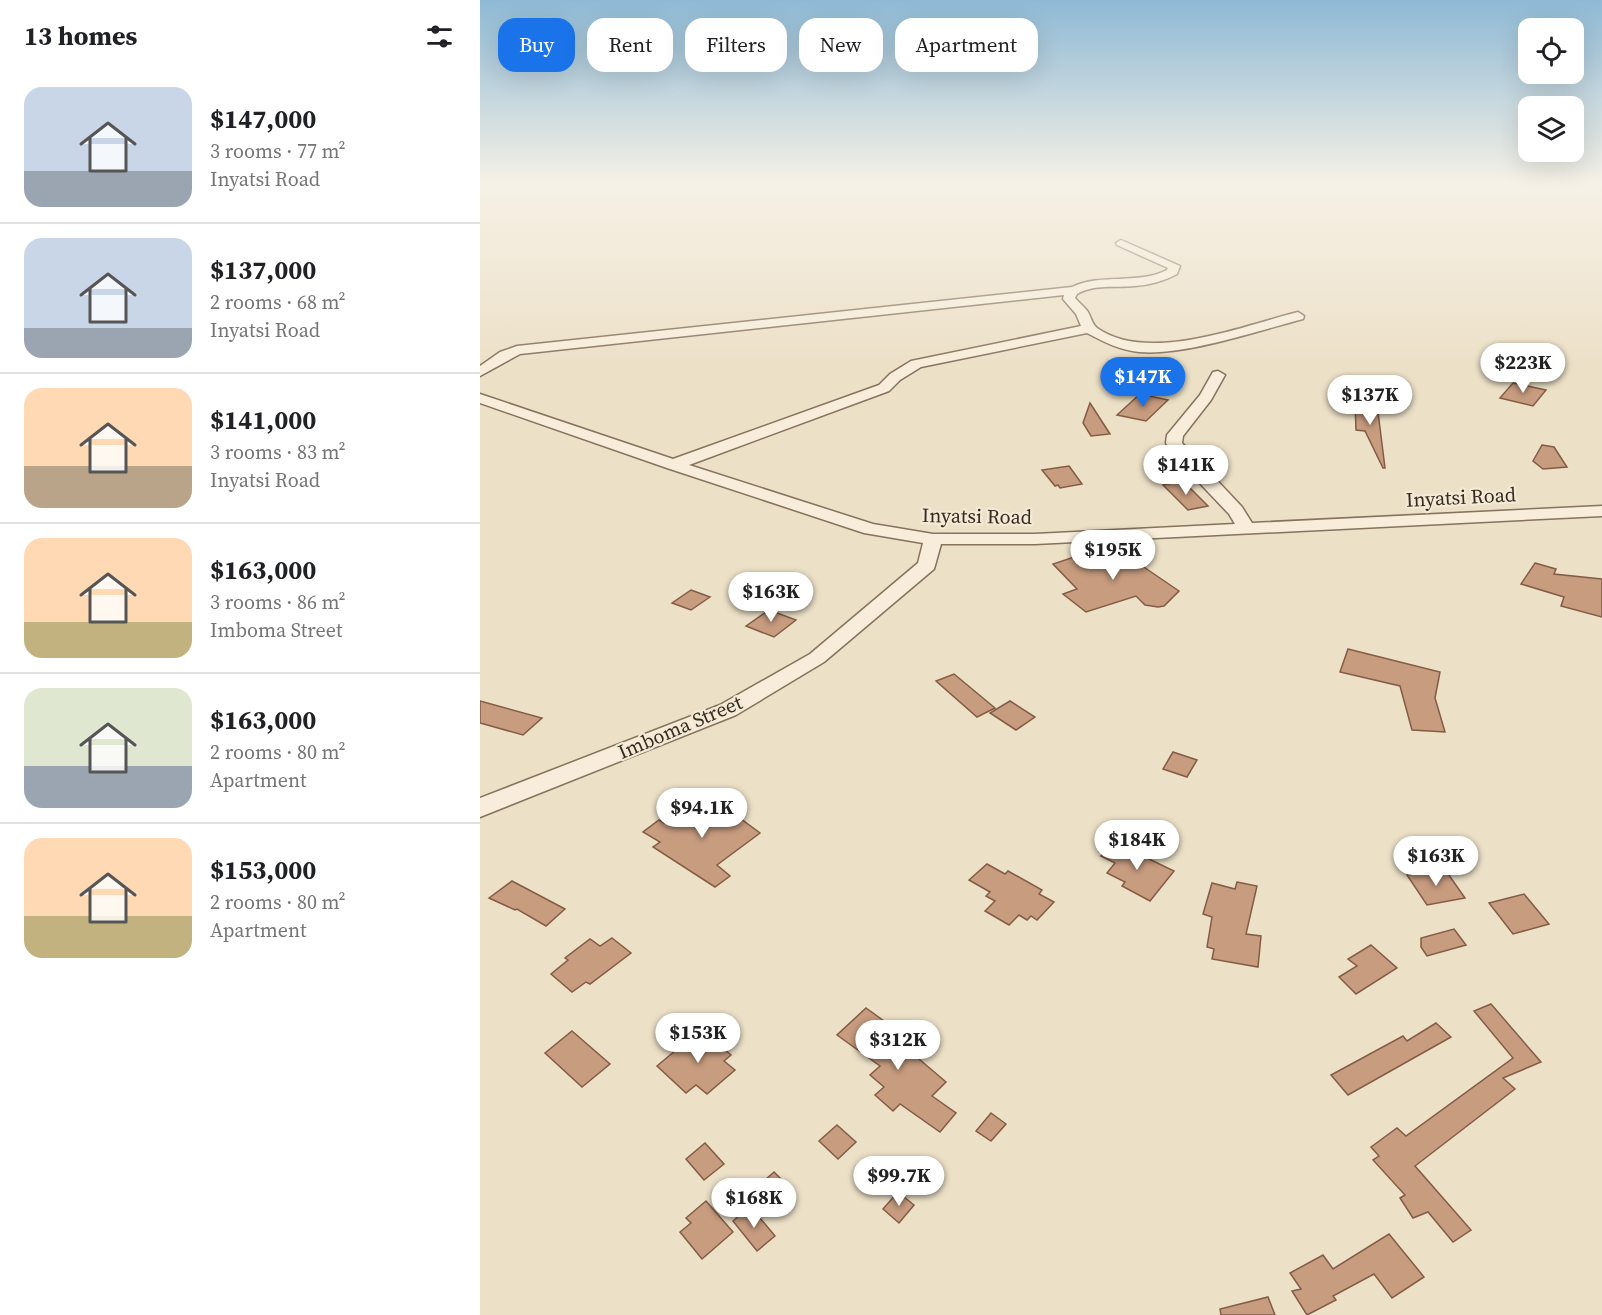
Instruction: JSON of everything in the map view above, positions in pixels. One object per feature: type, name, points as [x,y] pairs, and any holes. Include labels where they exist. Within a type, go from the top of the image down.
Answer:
[{"type":"street","points":[[480,372],[517,351],[547,346],[1074,290],[1085,286],[1149,282],[1164,278],[1173,272],[1174,266],[1166,261],[1124,244]]},
{"type":"street","points":[[1074,290],[1069,299],[1082,313],[1089,329]]},
{"type":"street","points":[[673,465],[884,387],[916,364],[1089,329],[1116,343],[1138,348],[1162,348],[1224,336],[1298,316]]},
{"type":"street","points":[[1218,375],[1206,397],[1175,435],[1174,442],[1179,452],[1236,511],[1247,530]]},
{"type":"street","name":"Inyatsi Road","points":[[480,398],[673,465],[870,529],[933,539],[1035,538],[1247,530],[1602,511]]},
{"type":"street","name":"Imboma Street","points":[[480,808],[728,710],[817,658],[927,565],[933,539]]},
{"type":"building","points":[[1513,383],[1546,390],[1533,406],[1500,398]]},
{"type":"building","points":[[1140,394],[1168,400],[1146,421],[1117,415]]},
{"type":"building","points":[[1355,402],[1377,404],[1385,468],[1365,431],[1356,430]]},
{"type":"building","points":[[1090,403],[1110,434],[1091,436],[1083,423]]},
{"type":"building","points":[[1542,445],[1554,447],[1567,467],[1543,469],[1533,461]]},
{"type":"building","points":[[1069,466],[1082,484],[1060,488],[1058,485],[1055,486],[1042,470]]},
{"type":"building","points":[[1183,481],[1208,506],[1188,510],[1163,485]]},
{"type":"building","points":[[1120,548],[1132,559],[1179,591],[1164,606],[1145,605],[1136,596],[1086,612],[1063,594],[1077,589],[1053,564],[1083,554],[1087,556]]},
{"type":"building","points":[[1535,563],[1556,569],[1554,574],[1602,579],[1602,617],[1561,606],[1564,597],[1521,584]]},
{"type":"building","points":[[691,590],[710,597],[691,610],[672,603]]},
{"type":"building","points":[[769,610],[796,620],[774,637],[746,626]]},
{"type":"building","points":[[1348,649],[1440,672],[1435,698],[1445,732],[1412,730],[1400,686],[1340,672]]},
{"type":"building","points":[[954,674],[995,708],[977,717],[936,681]]},
{"type":"building","points":[[480,701],[542,718],[523,735],[480,723]]},
{"type":"building","points":[[1010,701],[1035,717],[1016,730],[990,713]]},
{"type":"building","points":[[1173,752],[1197,760],[1187,777],[1163,769]]},
{"type":"building","points":[[699,798],[721,811],[726,808],[760,833],[717,865],[730,876],[715,887],[653,847],[660,842],[643,832],[659,820],[664,823]]},
{"type":"building","points":[[1114,842],[1174,871],[1150,901],[1122,886],[1125,882],[1107,873],[1115,863],[1101,856]]},
{"type":"building","points":[[987,864],[1005,874],[1008,871],[1042,890],[1039,894],[1054,902],[1037,920],[1031,916],[1027,920],[1019,915],[1009,925],[985,911],[995,901],[986,896],[990,892],[969,880]]},
{"type":"building","points":[[1444,868],[1465,898],[1427,905],[1407,875]]},
{"type":"building","points":[[512,881],[565,909],[546,926],[517,909],[489,898]]},
{"type":"building","points":[[1237,882],[1257,886],[1246,934],[1261,936],[1258,967],[1212,959],[1214,949],[1207,947],[1212,917],[1203,914],[1212,883],[1235,889]]},
{"type":"building","points":[[1524,894],[1549,924],[1513,934],[1489,903]]},
{"type":"building","points":[[1454,929],[1466,945],[1427,956],[1421,947],[1421,938]]},
{"type":"building","points":[[612,938],[631,953],[590,984],[586,982],[572,992],[551,974],[568,960],[565,958],[590,939],[600,946]]},
{"type":"building","points":[[1371,945],[1397,968],[1356,994],[1339,977],[1357,966],[1348,959]]},
{"type":"building","points":[[1491,1004],[1541,1062],[1503,1078],[1515,1089],[1415,1166],[1471,1230],[1453,1242],[1428,1212],[1413,1218],[1400,1198],[1405,1195],[1373,1160],[1379,1156],[1371,1147],[1397,1128],[1406,1136],[1513,1058],[1474,1011]]},
{"type":"building","points":[[866,1008],[891,1026],[886,1031],[946,1082],[932,1096],[956,1113],[940,1132],[900,1104],[893,1111],[875,1095],[884,1087],[870,1075],[880,1066],[837,1035]]},
{"type":"building","points":[[1436,1023],[1451,1037],[1348,1095],[1331,1075],[1403,1036],[1407,1041]]},
{"type":"building","points":[[701,1029],[731,1055],[724,1061],[735,1070],[707,1094],[696,1085],[686,1093],[657,1066]]},
{"type":"building","points":[[572,1031],[610,1064],[582,1087],[545,1053]]},
{"type":"building","points":[[991,1113],[1006,1124],[991,1141],[976,1131]]},
{"type":"building","points":[[837,1125],[856,1142],[838,1159],[819,1141]]},
{"type":"building","points":[[705,1143],[724,1164],[704,1180],[686,1159]]},
{"type":"building","points":[[774,1172],[789,1187],[771,1204],[755,1189]]},
{"type":"building","points":[[898,1192],[914,1205],[899,1223],[883,1209]]},
{"type":"building","points":[[706,1201],[733,1232],[702,1259],[680,1232],[691,1223],[686,1218]]},
{"type":"building","points":[[750,1206],[775,1236],[757,1251],[733,1221]]},
{"type":"building","points":[[1389,1234],[1424,1277],[1392,1298],[1374,1274],[1333,1296],[1336,1300],[1307,1315],[1292,1291],[1301,1289],[1290,1273],[1323,1255],[1333,1269]]},
{"type":"building","points":[[1268,1297],[1275,1315],[1221,1315],[1220,1309]]}]
